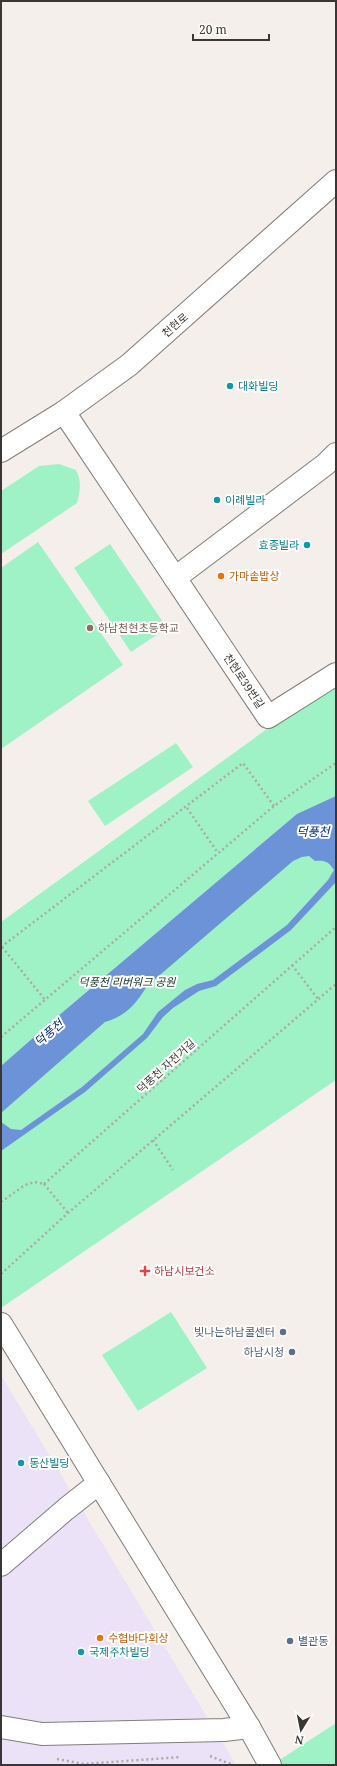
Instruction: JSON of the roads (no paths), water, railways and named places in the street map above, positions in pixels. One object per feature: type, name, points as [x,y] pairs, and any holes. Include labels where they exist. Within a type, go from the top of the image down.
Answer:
[{"type":"street","name":"천현로","points":[[1,451],[64,412],[129,365],[336,181]]},
{"type":"street","name":"천현로39번길","points":[[64,412],[268,717],[336,674]]},
{"type":"street","points":[[175,578],[320,468],[336,454]]},
{"type":"street","points":[[1,1324],[249,1727],[270,1765]]},
{"type":"street","points":[[1,1565],[80,1496],[99,1483]]},
{"type":"street","points":[[1,1728],[42,1734],[224,1730],[249,1727]]},
{"type":"water","name":"덕풍천","points":[[336,796],[336,882],[291,930],[216,986],[199,991],[173,1008],[163,1017],[147,1038],[85,1092],[1,1151],[1,1122],[11,1129],[21,1130],[82,1087],[143,1034],[158,1012],[185,990],[197,984],[213,980],[287,925],[328,880],[334,870],[326,862],[315,861],[309,856],[293,861],[147,986],[139,998],[125,1013],[105,1022],[1,1113],[1,1066],[297,814]]},
{"type":"place","name":"대화빌딩","points":[[230,386]]},
{"type":"place","name":"이례빌라","points":[[217,500]]},
{"type":"place","name":"효종빌라","points":[[307,545]]},
{"type":"place","name":"가마솥밥상","points":[[221,576]]},
{"type":"place","name":"하남천현초등학교","points":[[90,628]]},
{"type":"place","name":"하남시보건소","points":[[145,1271]]},
{"type":"place","name":"빛나는하남콜센터","points":[[283,1332]]},
{"type":"place","name":"하남시청","points":[[292,1352]]},
{"type":"place","name":"동산빌딩","points":[[21,1463]]},
{"type":"place","name":"수협바다회상","points":[[100,1638]]},
{"type":"place","name":"별관동","points":[[290,1641]]},
{"type":"place","name":"국제주차빌딩","points":[[81,1652]]},
{"type":"park label","name":"덕풍천 리버워크 공원","points":[[127,982]]}]
